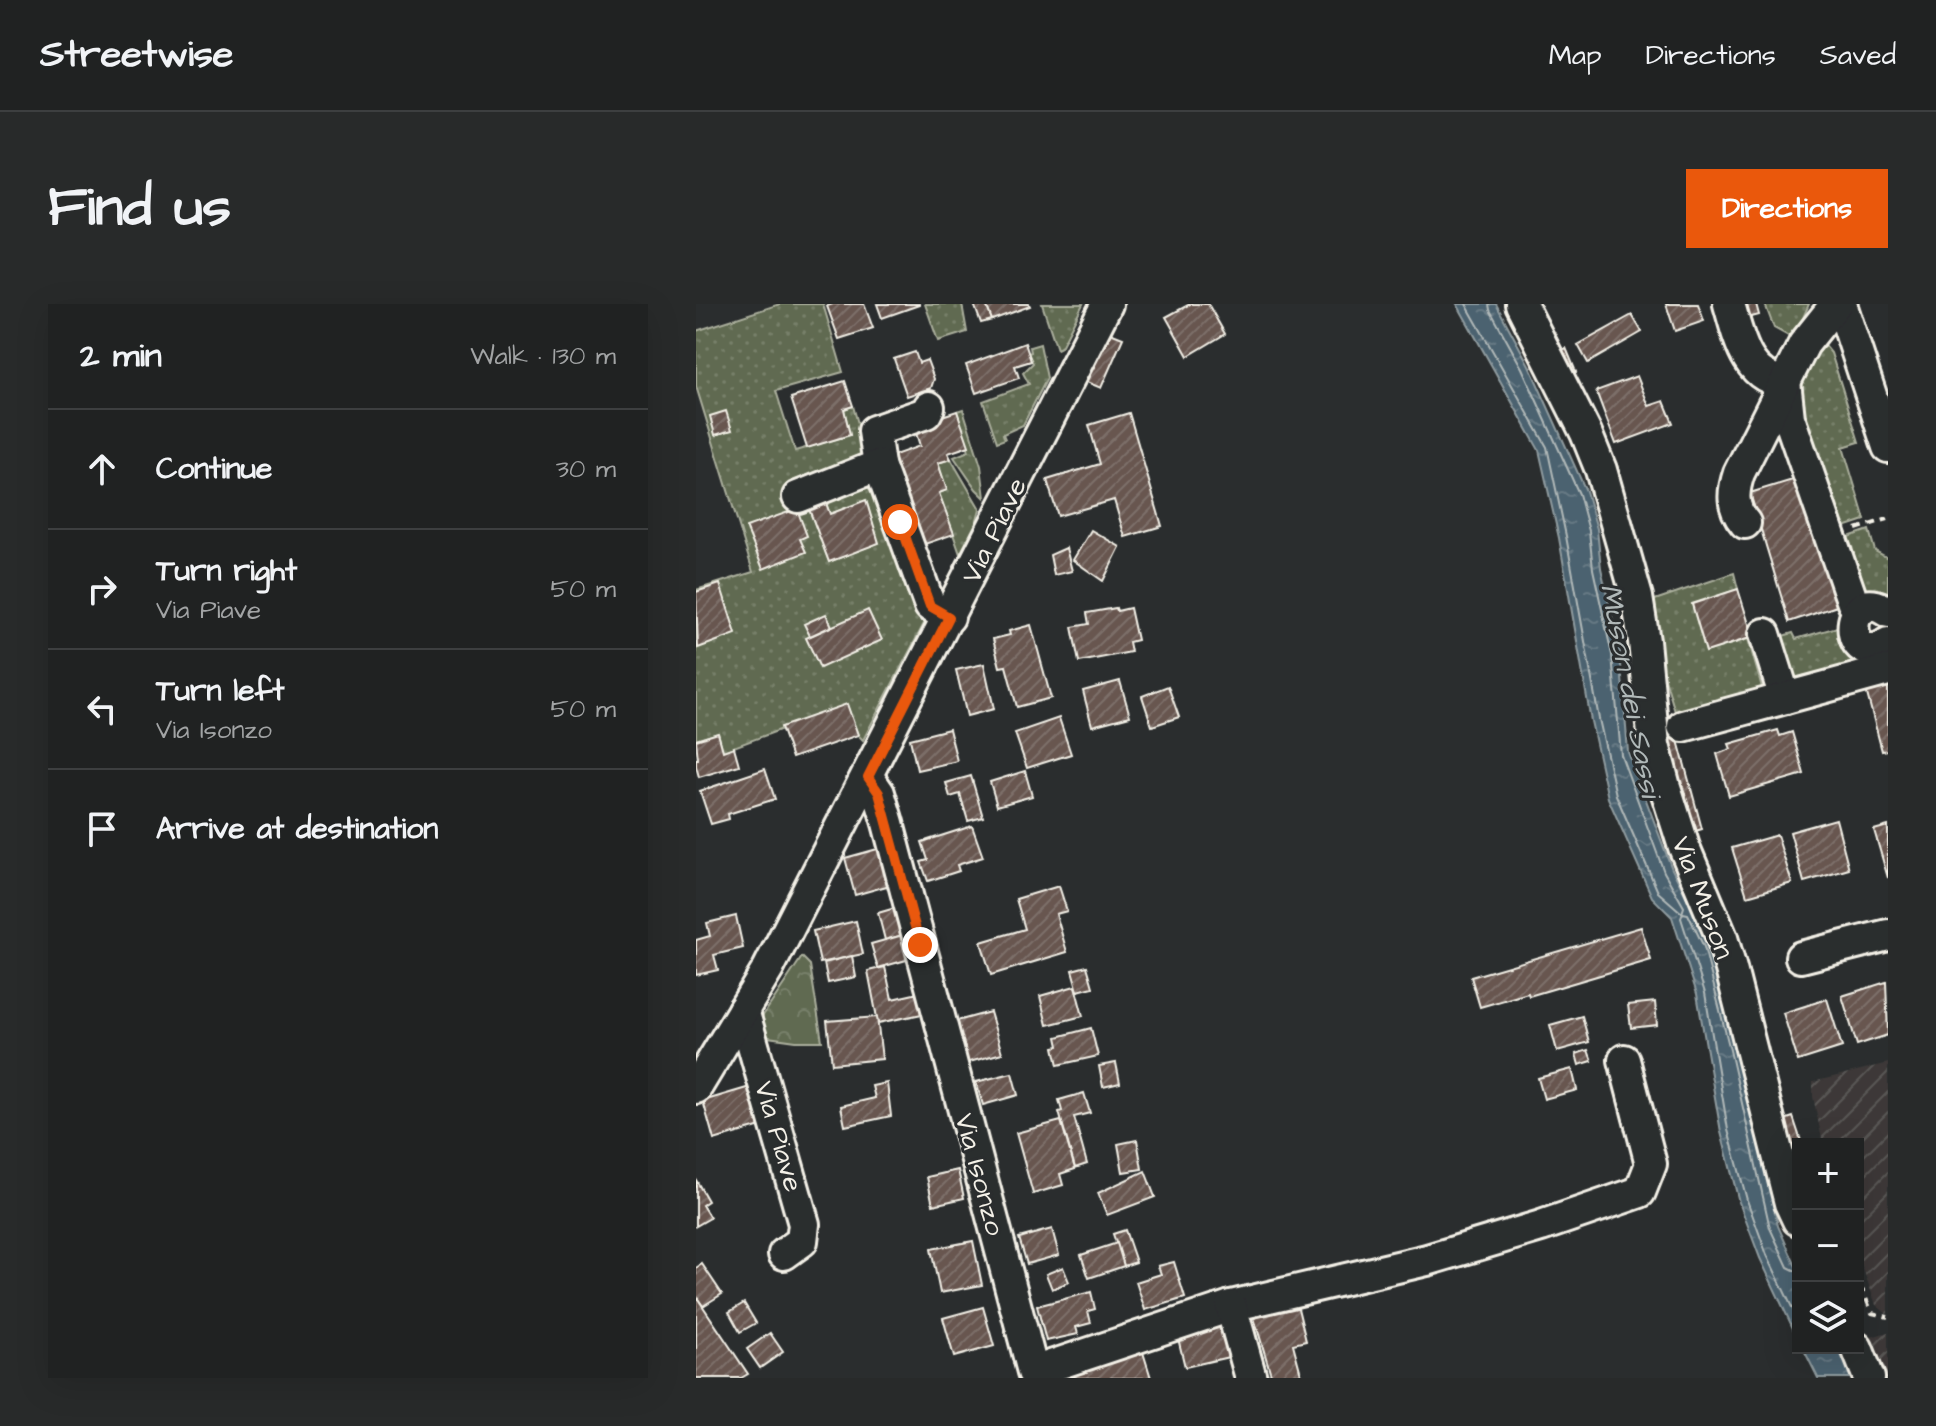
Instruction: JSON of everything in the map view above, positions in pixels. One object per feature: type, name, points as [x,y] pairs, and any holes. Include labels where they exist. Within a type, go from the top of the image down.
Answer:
[{"type":"street","name":"Via Piave","points":[[696,1088],[768,969],[1107,304]]},
{"type":"street","name":"Via Muson","points":[[1521,304],[1586,433],[1601,470],[1637,597],[1654,745],[1684,847],[1728,959],[1793,1210]]},
{"type":"street","points":[[1729,304],[1749,361],[1763,375],[1785,381]]},
{"type":"street","points":[[1745,523],[1738,515],[1734,488],[1804,344],[1838,304]]},
{"type":"street","points":[[1838,304],[1888,447]]},
{"type":"street","points":[[1785,381],[1789,418],[1853,603],[1875,611]]},
{"type":"street","points":[[929,407],[926,413],[874,431],[879,465],[930,606],[949,617]]},
{"type":"street","points":[[798,497],[879,465]]},
{"type":"street","points":[[1875,611],[1852,625],[1854,638],[1864,648],[1871,649],[1888,643]]},
{"type":"street","points":[[1765,634],[1785,698]]},
{"type":"street","points":[[1683,726],[1888,670]]},
{"type":"street","name":"Via Isonzo","points":[[868,777],[879,793],[888,823],[1033,1372],[1231,1306],[1427,1260],[1640,1192],[1651,1164],[1624,1060]]},
{"type":"street","points":[[1801,957],[1888,935]]},
{"type":"street","name":"Via Piave","points":[[743,1010],[804,1224],[802,1241],[784,1254]]},
{"type":"street","points":[[1231,1306],[1251,1378]]},
{"type":"street","points":[[1859,1354],[1869,1378]]},
{"type":"path","points":[[1867,525],[1888,519]]},
{"type":"path","points":[[1864,1293],[1872,1313],[1888,1317]]},
{"type":"shaded area","points":[[1888,1063],[1887,1314],[1876,1305],[1864,1272],[1864,1138],[1822,1138],[1813,1082]]},
{"type":"shaded area","points":[[1888,1332],[1888,1378],[1877,1378],[1864,1347],[1864,1339]]},
{"type":"green space","points":[[780,304],[823,304],[843,372],[776,391],[795,451],[850,435],[844,409],[853,406],[869,462],[791,489],[789,501],[802,503],[809,509],[829,562],[878,543],[866,500],[830,514],[823,495],[878,476],[927,618],[863,740],[858,735],[847,705],[723,751],[718,733],[696,740],[696,590],[753,572],[696,386],[696,331]]},
{"type":"green space","points":[[925,304],[962,304],[967,332],[938,341]]},
{"type":"green space","points":[[1042,304],[1083,304],[1061,347],[1057,349]]},
{"type":"green space","points":[[1765,304],[1809,304],[1794,339],[1774,328]]},
{"type":"green space","points":[[1040,344],[1047,378],[1023,425],[1003,434],[1005,439],[997,442],[983,401],[1029,384],[1023,373],[1033,363],[1028,353],[1031,352],[1030,347]]},
{"type":"green space","points":[[1819,346],[1826,347],[1831,353],[1859,442],[1843,447],[1865,520],[1838,529],[1799,401],[1801,381]]},
{"type":"green space","points":[[963,409],[981,466],[985,498],[954,457],[969,451],[957,411]]},
{"type":"green space","points":[[951,459],[980,509],[960,554],[939,493],[947,490],[938,463]]},
{"type":"green space","points":[[1869,530],[1875,551],[1888,558],[1888,604],[1863,591],[1842,539]]},
{"type":"green space","points":[[1734,573],[1738,589],[1692,605],[1706,652],[1748,639],[1763,691],[1676,715],[1648,622],[1646,603]]},
{"type":"green space","points":[[1844,625],[1888,658],[1787,685],[1772,639],[1793,633],[1796,639]]},
{"type":"green space","points":[[802,957],[810,965],[822,1041],[768,1037],[760,1020]]},
{"type":"water","points":[[1457,304],[1496,304],[1529,365],[1586,491],[1597,529],[1601,568],[1620,653],[1628,752],[1672,869],[1711,944],[1778,1226],[1792,1258],[1792,1326],[1760,1258],[1739,1202],[1721,1132],[1697,994],[1672,917],[1652,897],[1608,798],[1591,721],[1559,538],[1539,450]]},
{"type":"water","points":[[1806,1354],[1841,1354],[1854,1378],[1818,1378]]},
{"type":"building","points":[[864,304],[873,328],[839,339],[827,306]]},
{"type":"building","points":[[877,304],[919,304],[919,305],[882,318]]},
{"type":"building","points":[[974,304],[986,304],[992,320],[981,323]]},
{"type":"building","points":[[986,304],[1029,304],[1030,306],[992,320]]},
{"type":"building","points":[[1190,304],[1208,304],[1225,334],[1188,356],[1166,317]]},
{"type":"building","points":[[1666,304],[1698,304],[1704,321],[1675,331]]},
{"type":"building","points":[[1740,304],[1756,304],[1759,315],[1744,319]]},
{"type":"building","points":[[1632,315],[1642,332],[1588,363],[1578,345]]},
{"type":"building","points":[[1105,331],[1123,338],[1101,388],[1084,381]]},
{"type":"building","points":[[1025,343],[1031,361],[1015,366],[1019,378],[976,393],[966,365]]},
{"type":"building","points":[[1566,348],[1576,372],[1563,378],[1553,354]]},
{"type":"building","points":[[915,352],[919,363],[927,360],[934,379],[931,388],[907,396],[894,359]]},
{"type":"building","points":[[1637,376],[1649,406],[1664,401],[1673,423],[1616,444],[1596,391]]},
{"type":"building","points":[[845,381],[853,406],[844,409],[850,435],[807,448],[791,398]]},
{"type":"building","points":[[726,411],[732,430],[715,435],[710,416]]},
{"type":"building","points":[[957,411],[969,446],[948,453],[951,459],[938,463],[947,490],[939,493],[954,534],[919,546],[889,457],[920,446],[915,430],[927,421]]},
{"type":"building","points":[[1129,413],[1162,526],[1125,537],[1114,500],[1058,516],[1047,480],[1100,464],[1089,425]]},
{"type":"building","points":[[1799,478],[1840,605],[1789,622],[1750,493]]},
{"type":"building","points":[[823,495],[830,514],[866,500],[879,543],[829,562],[806,501]]},
{"type":"building","points":[[797,509],[807,536],[800,539],[806,552],[763,569],[746,527]]},
{"type":"building","points":[[1091,530],[1120,547],[1103,581],[1073,560]]},
{"type":"building","points":[[1066,548],[1072,571],[1054,575],[1050,555]]},
{"type":"building","points":[[720,584],[736,634],[698,648],[696,592]]},
{"type":"building","points":[[1738,589],[1753,637],[1706,652],[1692,604]]},
{"type":"building","points":[[1116,608],[1117,611],[1130,608],[1137,640],[1129,642],[1131,652],[1079,662],[1072,627],[1089,624],[1087,613]]},
{"type":"building","points":[[868,610],[882,640],[820,668],[806,638]]},
{"type":"building","points":[[826,614],[832,626],[810,636],[804,624]]},
{"type":"building","points":[[1031,625],[1051,698],[1017,707],[1006,666],[1000,667],[993,639]]},
{"type":"building","points":[[984,664],[994,709],[967,716],[956,670]]},
{"type":"building","points":[[1120,681],[1130,716],[1092,726],[1083,691]]},
{"type":"building","points":[[1888,684],[1888,750],[1882,751],[1866,690]]},
{"type":"building","points":[[1168,686],[1179,717],[1152,726],[1142,696]]},
{"type":"building","points":[[847,704],[858,735],[792,758],[781,727]]},
{"type":"building","points":[[1059,718],[1071,754],[1027,768],[1015,733]]},
{"type":"building","points":[[949,729],[957,761],[917,770],[910,739]]},
{"type":"building","points":[[1778,730],[1780,736],[1792,732],[1804,774],[1729,796],[1717,754],[1731,749],[1729,744]]},
{"type":"building","points":[[718,733],[723,751],[734,747],[739,765],[699,777],[696,740]]},
{"type":"building","points":[[1676,733],[1702,829],[1686,834],[1660,737]]},
{"type":"building","points":[[765,769],[775,799],[728,814],[729,819],[711,824],[700,791]]},
{"type":"building","points":[[1025,771],[1032,796],[997,806],[990,782]]},
{"type":"building","points":[[971,776],[983,817],[968,821],[960,794],[950,797],[946,783]]},
{"type":"building","points":[[1836,819],[1849,869],[1804,882],[1790,832]]},
{"type":"building","points":[[972,826],[983,857],[957,865],[959,871],[928,881],[921,862],[928,860],[922,842]]},
{"type":"building","points":[[1888,826],[1888,878],[1874,830]]},
{"type":"building","points":[[1777,835],[1792,883],[1747,896],[1732,848]]},
{"type":"building","points":[[881,848],[890,885],[855,895],[845,858]]},
{"type":"building","points":[[1059,886],[1067,911],[1056,914],[1067,952],[991,975],[981,942],[1025,929],[1016,899]]},
{"type":"building","points":[[895,908],[903,935],[885,940],[878,913]]},
{"type":"building","points":[[736,916],[743,948],[714,955],[718,970],[696,975],[696,940],[710,936],[707,923]]},
{"type":"building","points":[[856,921],[863,954],[820,963],[813,931]]},
{"type":"building","points":[[1641,927],[1651,960],[1480,1007],[1471,977]]},
{"type":"building","points":[[903,935],[910,959],[878,968],[871,944]]},
{"type":"building","points":[[852,956],[856,977],[828,983],[824,963]]},
{"type":"building","points":[[1087,966],[1093,987],[1078,991],[1072,970]]},
{"type":"building","points":[[885,967],[892,999],[923,992],[927,1013],[878,1023],[868,971]]},
{"type":"building","points":[[1886,982],[1888,1035],[1857,1045],[1842,996]]},
{"type":"building","points":[[1075,986],[1083,1016],[1047,1025],[1040,996]]},
{"type":"building","points":[[1827,999],[1842,1047],[1798,1061],[1783,1013]]},
{"type":"building","points":[[1655,1002],[1657,1025],[1631,1028],[1628,1005]]},
{"type":"building","points":[[990,1012],[1002,1053],[962,1064],[955,1042],[962,1040],[957,1021]]},
{"type":"building","points":[[1582,1016],[1589,1042],[1557,1051],[1550,1025]]},
{"type":"building","points":[[877,1017],[882,1059],[832,1064],[827,1021]]},
{"type":"building","points":[[1091,1028],[1098,1056],[1058,1065],[1054,1047],[1059,1046],[1057,1037]]},
{"type":"building","points":[[1588,1050],[1592,1061],[1579,1065],[1576,1054]]},
{"type":"building","points":[[1116,1063],[1120,1083],[1103,1087],[1099,1066]]},
{"type":"building","points":[[1572,1069],[1577,1090],[1544,1099],[1538,1078]]},
{"type":"building","points":[[1012,1073],[1018,1095],[983,1105],[976,1082]]},
{"type":"building","points":[[887,1083],[891,1116],[845,1126],[841,1106],[875,1098],[872,1086]]},
{"type":"building","points":[[750,1087],[761,1126],[714,1140],[703,1101]]},
{"type":"building","points":[[1084,1093],[1090,1113],[1074,1117],[1087,1164],[1075,1168],[1059,1112],[1062,1111],[1059,1100]]},
{"type":"building","points":[[1793,1117],[1800,1138],[1792,1138],[1792,1165],[1778,1122]]},
{"type":"building","points":[[1061,1121],[1075,1169],[1060,1174],[1063,1185],[1033,1194],[1016,1133]]},
{"type":"building","points":[[1137,1140],[1142,1169],[1123,1172],[1118,1144]]},
{"type":"building","points":[[958,1170],[964,1198],[933,1205],[927,1177]]},
{"type":"building","points":[[1145,1171],[1155,1197],[1107,1215],[1098,1193]]},
{"type":"building","points":[[696,1180],[708,1201],[702,1205],[710,1218],[696,1226]]},
{"type":"building","points":[[1052,1229],[1059,1255],[1027,1264],[1019,1238]]},
{"type":"building","points":[[1125,1230],[1136,1262],[1124,1266],[1113,1234]]},
{"type":"building","points":[[973,1241],[982,1285],[940,1293],[931,1249]]},
{"type":"building","points":[[1117,1243],[1124,1266],[1089,1278],[1081,1255]]},
{"type":"building","points":[[1174,1262],[1185,1298],[1145,1310],[1136,1282],[1161,1274],[1158,1266]]},
{"type":"building","points":[[702,1264],[722,1294],[703,1306],[696,1296],[696,1268]]},
{"type":"building","points":[[1063,1267],[1069,1282],[1052,1289],[1046,1274]]},
{"type":"building","points":[[1091,1292],[1095,1309],[1088,1311],[1091,1323],[1076,1327],[1078,1334],[1046,1341],[1037,1306]]},
{"type":"building","points":[[696,1296],[748,1374],[741,1378],[696,1378]]},
{"type":"building","points":[[1296,1300],[1306,1341],[1293,1344],[1301,1374],[1272,1378],[1252,1311]]},
{"type":"building","points":[[744,1303],[756,1323],[740,1332],[729,1312]]},
{"type":"building","points":[[983,1307],[994,1346],[954,1357],[943,1318]]},
{"type":"building","points":[[1221,1323],[1229,1357],[1185,1367],[1177,1334]]},
{"type":"building","points":[[770,1333],[783,1352],[760,1368],[747,1349]]},
{"type":"building","points":[[1142,1349],[1151,1378],[1065,1378],[1064,1373]]},
{"type":"route","points":[[900,522],[930,606],[949,617],[868,777],[879,793],[920,945]]},
{"type":"water label","name":"Muson dei Sassi","points":[[1631,690]]}]
